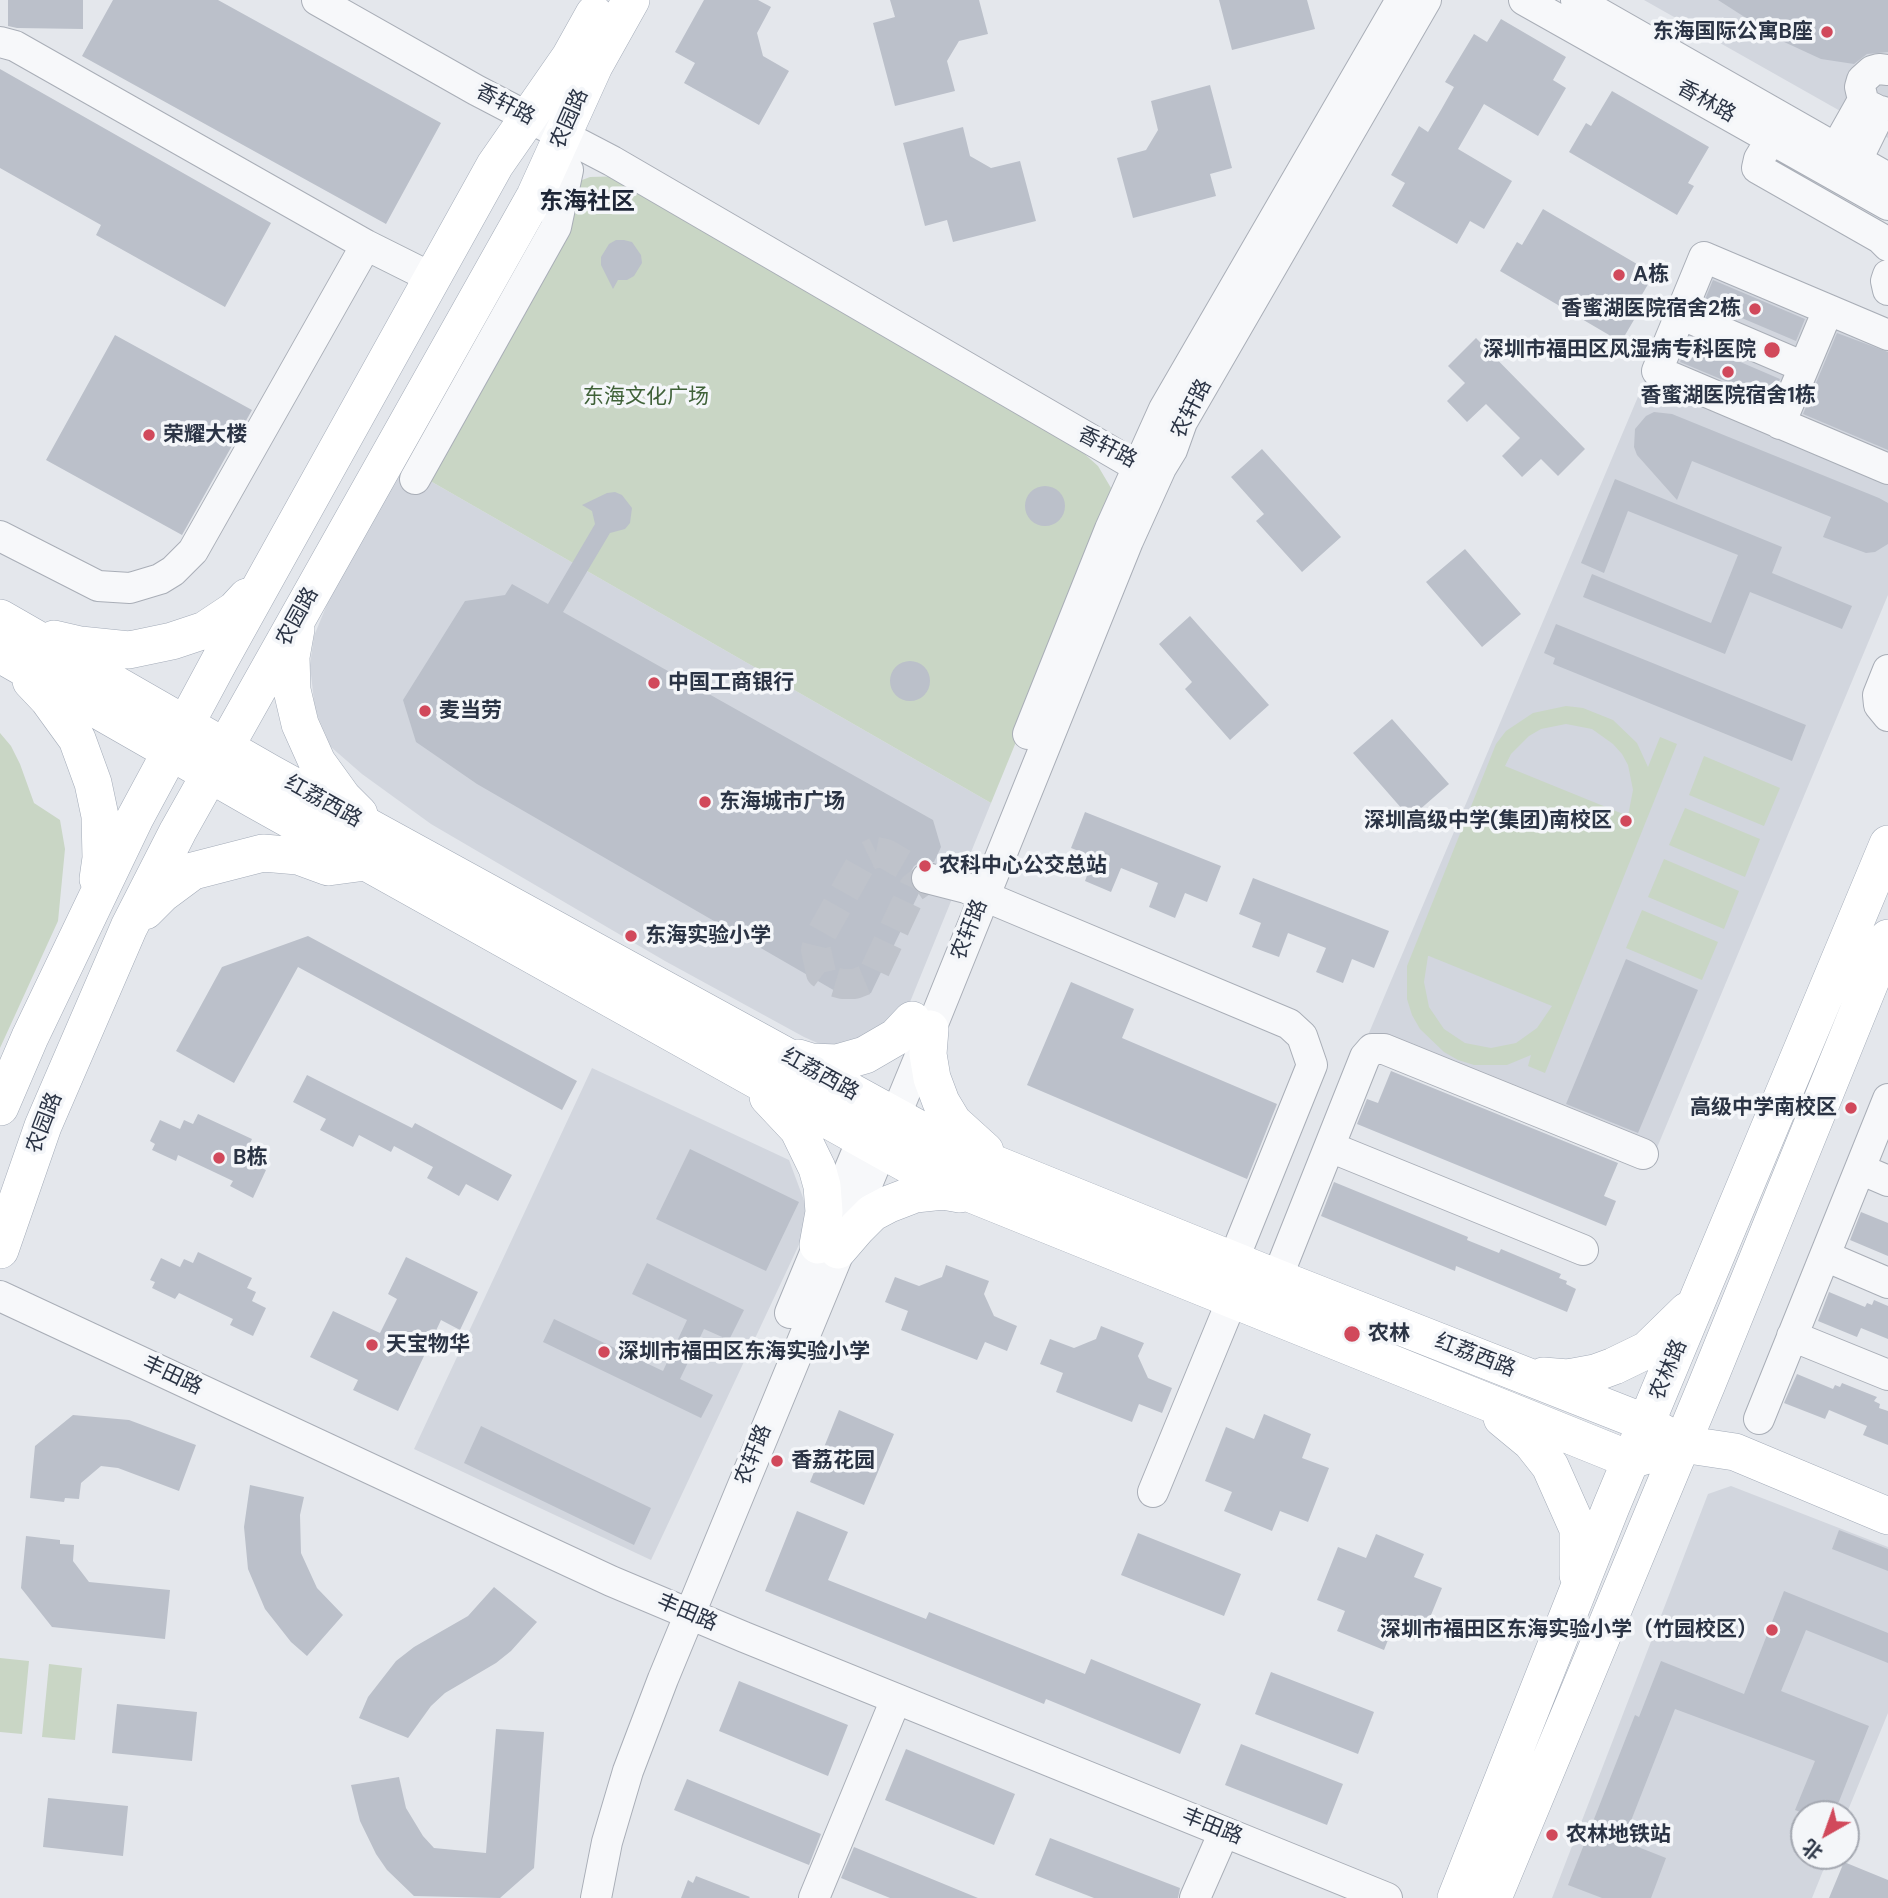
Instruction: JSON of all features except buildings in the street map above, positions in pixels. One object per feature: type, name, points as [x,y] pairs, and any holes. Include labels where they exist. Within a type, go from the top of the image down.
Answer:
[{"type":"main road","name":"农园路","points":[[0,1250],[43,1126],[129,927],[178,831],[535,196],[570,57],[602,0]]},
{"type":"main road","name":"农园路","points":[[0,1107],[94,901],[178,738],[495,165],[552,124],[594,66],[631,0]]},
{"type":"main road","points":[[9,641],[129,650],[172,642],[205,630],[235,610],[267,576]]},
{"type":"main road","points":[[129,927],[162,894],[193,871],[263,853],[298,856],[328,867],[371,847],[343,798],[317,762],[300,724],[292,690],[291,657],[298,617]]},
{"type":"main road","points":[[9,641],[77,740],[93,783],[100,816],[101,858],[94,901]]},
{"type":"main road","name":"红荔西路","points":[[9,641],[371,847],[735,1068],[934,1180],[1630,1460],[1682,1444]]},
{"type":"main road","name":"农林路","points":[[1457,1898],[1630,1460],[1888,844]]},
{"type":"main road","name":"红荔西路","points":[[371,847],[782,1054],[948,1145],[1233,1261],[1646,1423],[1682,1444],[1735,1452],[1888,1516]]},
{"type":"main road","name":"农林路","points":[[1493,1898],[1682,1444],[1879,987],[1888,938]]},
{"type":"main road","points":[[782,1054],[811,1062],[837,1063],[865,1055],[921,1024],[932,1078],[941,1102],[953,1122],[981,1148],[1021,1174]]},
{"type":"main road","points":[[735,1068],[798,1129],[817,1168],[822,1186],[828,1248],[857,1228],[872,1213],[915,1194],[943,1191],[975,1196]]},
{"type":"main road","points":[[1504,1367],[1540,1376],[1568,1378],[1605,1370],[1647,1350],[1684,1316],[1702,1291]]},
{"type":"main road","points":[[1469,1396],[1506,1420],[1531,1442],[1550,1465],[1578,1529],[1580,1562],[1574,1603]]},
{"type":"street","name":"香轩路","points":[[317,0],[552,124]]},
{"type":"street","name":"香轩路","points":[[356,0],[612,161],[1148,461]]},
{"type":"street","name":"农轩路","points":[[577,1898],[582,1868],[614,1752],[680,1610],[975,892],[1128,541],[1164,409],[1401,0]]},
{"type":"street","name":"农轩路","points":[[1148,461],[1172,450],[1182,422],[1426,0]]},
{"type":"street","name":"香林路","points":[[1524,0],[1843,161],[1888,178]]},
{"type":"street","name":"香林路","points":[[1576,0],[1777,128]]},
{"type":"street","points":[[0,42],[15,46],[366,245],[432,278]]},
{"type":"street","points":[[1843,161],[1877,107],[1860,87],[1867,74],[1879,69],[1888,70]]},
{"type":"street","points":[[415,479],[556,228],[568,170],[552,124]]},
{"type":"street","points":[[1777,128],[1759,159],[1757,168],[1880,238],[1888,246]]},
{"type":"street","name":"香林路","points":[[1843,161],[1888,205]]},
{"type":"street","points":[[0,536],[98,586],[131,588],[153,582],[173,571],[197,545],[366,245]]},
{"type":"street","points":[[1888,335],[1704,257],[1657,371],[1888,469]]},
{"type":"street","points":[[1888,275],[1888,290]]},
{"type":"street","points":[[1780,424],[1828,310]]},
{"type":"street","points":[[1681,314],[1804,367]]},
{"type":"street","points":[[1888,670],[1878,695],[1879,705],[1888,718]]},
{"type":"street","points":[[1855,708],[1888,718]]},
{"type":"street","points":[[927,878],[975,892],[1289,1024],[1303,1036],[1312,1065],[1233,1261]]},
{"type":"street","points":[[1277,1278],[1365,1057],[1372,1049],[1378,1048],[1542,1111],[1643,1154]]},
{"type":"street","points":[[1759,1419],[1888,1100]]},
{"type":"street","points":[[1329,1147],[1583,1250]]},
{"type":"street","points":[[1860,1169],[1888,1181]]},
{"type":"street","points":[[1825,1256],[1888,1283]]},
{"type":"street","name":"丰田路","points":[[0,1296],[611,1581],[1387,1898]]},
{"type":"street","points":[[1153,1492],[1232,1300]]},
{"type":"street","points":[[1792,1336],[1888,1375]]},
{"type":"street","name":"农轩路","points":[[596,1898],[607,1842],[680,1610]]},
{"type":"street","points":[[814,1898],[896,1699]]},
{"type":"street","points":[[1195,1898],[1224,1832]]},
{"type":"shaded area","points":[[1644,0],[1888,0],[1888,138]]},
{"type":"shaded area","name":"深圳高级中学(集团)南校区","points":[[1703,243],[1888,321],[1888,595],[1651,1162],[1363,1047]]},
{"type":"shaded area","name":"东海城市广场","points":[[399,463],[991,803],[910,1002],[882,1034],[845,1047],[822,1045],[804,1037],[665,961],[431,824],[362,774],[331,747],[315,710],[310,665],[314,636],[337,580]]},
{"type":"shaded area","name":"深圳市福田区东海实验小学","points":[[592,1068],[789,1160],[811,1219],[651,1560],[414,1449]]},
{"type":"shaded area","name":"深圳市福田区东海实验小学（竹园校区）","points":[[1731,1486],[1888,1547],[1888,1713],[1852,1800],[1790,1800],[1790,1870],[1823,1870],[1812,1898],[1552,1898],[1708,1494]]},
{"type":"green space","name":"东海文化广场","points":[[625,176],[1061,433],[1098,466],[1111,488],[1097,544],[991,803],[399,463],[556,190],[590,177]]},
{"type":"green space","points":[[1566,706],[1583,708],[1613,720],[1637,743],[1648,767],[1660,737],[1677,744],[1545,1073],[1528,1066],[1531,1055],[1507,1065],[1474,1065],[1458,1060],[1444,1052],[1420,1029],[1407,999],[1407,966],[1496,744],[1506,731],[1533,713]],"holes":[[[1566,724],[1592,729],[1622,754],[1628,765],[1633,790],[1628,816],[1505,766],[1511,754],[1529,736],[1541,729]],[[1429,956],[1552,1006],[1537,1028],[1516,1043],[1491,1048],[1465,1043],[1444,1029],[1429,1007],[1424,982]]]},
{"type":"green space","points":[[0,733],[11,746],[20,764],[34,803],[60,820],[65,849],[58,921],[0,1048]]},
{"type":"green space","points":[[1704,756],[1780,788],[1764,826],[1689,795]]},
{"type":"green space","points":[[1685,808],[1760,839],[1745,877],[1669,845]]},
{"type":"green space","points":[[1664,859],[1739,891],[1724,929],[1648,897]]},
{"type":"green space","points":[[1642,910],[1718,942],[1702,980],[1626,948]]},
{"type":"green space","points":[[0,1658],[29,1661],[22,1734],[0,1732]]},
{"type":"green space","points":[[49,1664],[82,1668],[75,1740],[42,1737]]},
{"type":"tunnel","points":[[876,852],[886,854],[927,878],[914,887],[875,970],[867,979],[855,984],[842,984],[821,973],[816,950],[819,938],[864,858],[876,852]]},
{"type":"place","name":"东海国际公寓B座","points":[[1827,32]]},
{"type":"place","name":"A栋","points":[[1619,275]]},
{"type":"place","name":"香蜜湖医院宿舍2栋","points":[[1755,309]]},
{"type":"place","name":"深圳市福田区风湿病专科医院","points":[[1772,350]]},
{"type":"place","name":"香蜜湖医院宿舍1栋","points":[[1728,372]]},
{"type":"place","name":"荣耀大楼","points":[[149,435]]},
{"type":"place","name":"中国工商银行","points":[[654,683]]},
{"type":"place","name":"麦当劳","points":[[425,711]]},
{"type":"place","name":"东海城市广场","points":[[705,802]]},
{"type":"place","name":"深圳高级中学(集团)南校区","points":[[1626,821]]},
{"type":"place","name":"农科中心公交总站","points":[[925,866]]},
{"type":"place","name":"东海实验小学","points":[[631,936]]},
{"type":"place","name":"高级中学南校区","points":[[1851,1108]]},
{"type":"place","name":"B栋","points":[[219,1158]]},
{"type":"place","name":"农林","points":[[1352,1334]]},
{"type":"place","name":"天宝物华","points":[[372,1345]]},
{"type":"place","name":"深圳市福田区东海实验小学","points":[[604,1352]]},
{"type":"place","name":"香荔花园","points":[[777,1461]]},
{"type":"place","name":"深圳市福田区东海实验小学（竹园校区）","points":[[1772,1630]]},
{"type":"place","name":"农林地铁站","points":[[1552,1835]]},
{"type":"district","name":"东海社区","points":[[587,203]]}]
